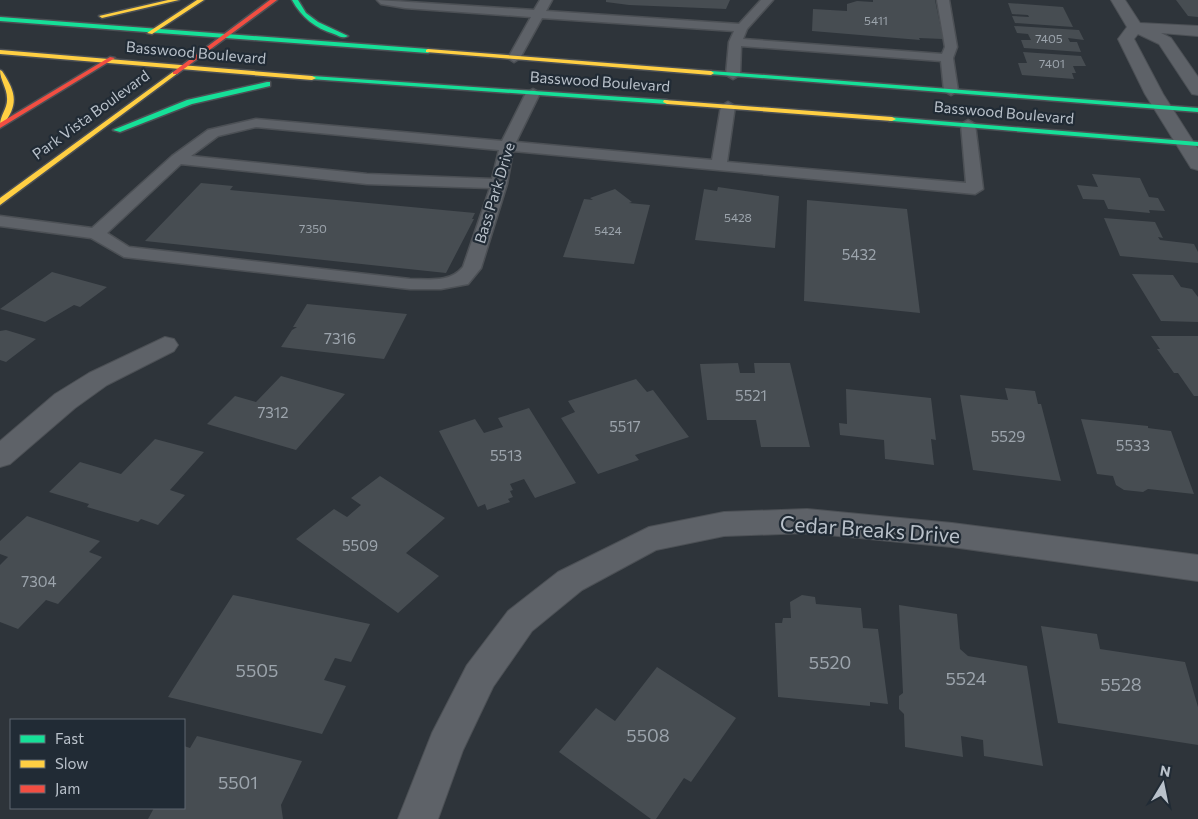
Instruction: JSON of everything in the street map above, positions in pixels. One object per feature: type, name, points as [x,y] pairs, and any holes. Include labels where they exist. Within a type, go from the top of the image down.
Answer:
[{"type":"main road","points":[[42,22],[117,14],[176,0]]},
{"type":"main road","name":"Park Vista Boulevard","points":[[137,41],[201,0]]},
{"type":"main road","name":"Park Vista Boulevard","points":[[0,202],[274,0]]},
{"type":"main road","points":[[295,0],[300,12],[307,21],[323,30],[379,48]]},
{"type":"main road","name":"Basswood Boulevard","points":[[0,20],[154,30],[1198,110]]},
{"type":"main road","name":"Park Vista Boulevard","points":[[0,124],[122,51]]},
{"type":"main road","name":"Basswood Boulevard","points":[[0,52],[304,77],[968,124],[1191,144]]},
{"type":"main road","points":[[0,72],[11,90],[10,112],[0,124]]},
{"type":"main road","points":[[728,106],[733,75]]},
{"type":"main road","points":[[55,160],[152,114],[231,90],[304,77]]},
{"type":"street","points":[[1118,0],[1135,27],[1165,41],[1198,90]]},
{"type":"street","points":[[1135,27],[1198,31]]},
{"type":"street","points":[[1135,27],[1126,39],[1162,107],[1191,144],[1198,164]]},
{"type":"street","points":[[0,457],[65,401],[98,379],[165,345]]},
{"type":"street","name":"Cedar Breaks Drive","points":[[418,819],[446,746],[480,676],[520,621],[570,581],[649,539],[724,524],[807,521],[952,535],[1151,564],[1198,568]]},
{"type":"lane","points":[[383,0],[385,2],[405,5],[742,28]]},
{"type":"lane","points":[[514,58],[546,0]]},
{"type":"lane","points":[[733,75],[735,42],[742,28],[767,0]]},
{"type":"lane","points":[[943,0],[951,47],[947,58],[951,91]]},
{"type":"lane","points":[[735,42],[947,58]]},
{"type":"lane","name":"Bass Park Drive","points":[[96,234],[124,252],[410,284],[440,284],[462,280],[472,268],[499,184],[507,146],[533,93]]},
{"type":"lane","points":[[719,165],[728,106]]},
{"type":"lane","points":[[0,221],[96,234],[177,159],[213,133],[256,123],[975,189],[968,124]]},
{"type":"lane","points":[[177,159],[367,179],[499,184]]},
{"type":"building","points":[[606,0],[730,0],[726,9],[629,5],[606,2]]},
{"type":"building","points":[[873,0],[935,0],[943,39],[919,38],[920,40],[812,31],[813,9],[847,11],[847,4],[857,1],[873,2]]},
{"type":"building","points":[[1176,0],[1198,0],[1198,17],[1188,16]]},
{"type":"building","points":[[1008,3],[1063,7],[1073,27],[1015,23],[1012,16],[1029,17],[1028,15],[1012,14]]},
{"type":"building","points":[[1014,26],[1079,30],[1084,40],[1068,38],[1070,42],[1077,42],[1081,52],[1024,48],[1021,40],[1031,40],[1028,34],[1017,33]]},
{"type":"building","points":[[1023,52],[1081,56],[1086,66],[1073,66],[1076,73],[1072,73],[1074,79],[1022,75],[1018,63],[1027,63]]},
{"type":"building","points":[[1092,174],[1140,178],[1149,197],[1158,198],[1165,211],[1149,210],[1150,213],[1108,209],[1104,200],[1083,199],[1077,185],[1098,187]]},
{"type":"building","points":[[201,183],[233,186],[230,190],[475,213],[472,219],[474,219],[446,273],[145,241]]},
{"type":"building","points":[[718,187],[779,196],[775,248],[695,240],[704,189],[717,191]]},
{"type":"building","points":[[615,189],[632,202],[629,203],[650,205],[634,264],[563,257],[584,199],[593,200],[590,198]]},
{"type":"building","points":[[807,200],[907,209],[920,313],[804,301]]},
{"type":"building","points":[[1104,218],[1155,222],[1163,238],[1158,237],[1160,240],[1194,244],[1198,252],[1198,263],[1120,256]]},
{"type":"building","points":[[52,272],[107,287],[80,307],[74,305],[45,322],[0,309]]},
{"type":"building","points":[[1132,274],[1173,275],[1181,287],[1192,289],[1198,297],[1198,322],[1161,321]]},
{"type":"building","points":[[307,304],[407,314],[384,359],[281,347],[292,330],[297,327],[293,327]]},
{"type":"building","points":[[6,330],[36,339],[6,362],[0,360],[0,331]]},
{"type":"building","points":[[1151,336],[1198,336],[1198,396],[1194,396],[1178,373],[1174,373],[1157,349],[1160,349]]},
{"type":"building","points":[[738,363],[740,373],[755,373],[754,363],[790,363],[810,447],[761,447],[756,420],[707,420],[700,364]]},
{"type":"building","points":[[281,376],[345,394],[296,450],[207,424],[235,396],[256,402]]},
{"type":"building","points":[[636,379],[647,392],[653,390],[689,437],[635,455],[639,460],[598,474],[561,418],[575,412],[568,401]]},
{"type":"building","points":[[1005,388],[1035,391],[1038,404],[1041,404],[1061,481],[973,470],[960,395],[1008,400]]},
{"type":"building","points":[[846,389],[931,398],[936,440],[931,439],[934,465],[885,459],[884,440],[840,435],[839,423],[847,424]]},
{"type":"building","points":[[529,408],[576,483],[535,498],[524,479],[510,484],[513,490],[510,491],[513,497],[508,499],[510,502],[487,510],[485,504],[478,507],[439,431],[475,419],[484,433],[503,427],[498,418]]},
{"type":"building","points":[[1081,419],[1148,426],[1148,428],[1171,431],[1194,494],[1148,489],[1143,492],[1124,490],[1116,485],[1113,476],[1097,474]]},
{"type":"building","points":[[155,439],[204,452],[170,490],[185,495],[158,525],[141,519],[138,522],[87,507],[89,504],[49,492],[80,462],[121,474]]},
{"type":"building","points":[[380,476],[445,518],[406,553],[439,576],[398,613],[296,539],[334,509],[347,517],[361,505],[351,498]]},
{"type":"building","points":[[27,516],[100,541],[89,552],[102,557],[58,604],[46,600],[18,629],[0,622],[0,565],[8,557],[0,554],[0,541]]},
{"type":"building","points":[[233,595],[370,624],[351,662],[335,658],[324,680],[346,686],[322,734],[168,697]]},
{"type":"building","points":[[802,595],[815,597],[816,604],[861,608],[863,628],[878,629],[888,704],[870,702],[870,706],[778,697],[775,623],[782,623],[783,618],[791,618],[790,602]]},
{"type":"building","points":[[899,605],[957,614],[960,649],[968,656],[1027,666],[1043,766],[984,756],[983,740],[961,736],[963,757],[905,747],[904,714],[899,709],[899,696],[903,693]]},
{"type":"building","points":[[1041,626],[1097,634],[1100,649],[1185,662],[1198,707],[1198,745],[1058,723]]},
{"type":"building","points":[[657,667],[736,718],[691,782],[684,778],[656,819],[651,819],[559,752],[596,708],[615,721]]},
{"type":"building","points":[[197,736],[302,761],[281,805],[283,819],[148,819],[153,809],[185,809],[185,746],[190,748]]},
{"type":"traffic: fast","points":[[295,0],[299,8],[309,19],[329,31],[345,36]]},
{"type":"traffic: fast","points":[[0,19],[428,51]]},
{"type":"traffic: fast","points":[[711,73],[1198,110]]},
{"type":"traffic: fast","points":[[312,78],[667,102]]},
{"type":"traffic: fast","points":[[117,130],[190,102],[267,84]]},
{"type":"traffic: fast","points":[[892,119],[1198,144]]},
{"type":"traffic: slow","points":[[102,16],[176,0]]},
{"type":"traffic: slow","points":[[150,33],[201,0]]},
{"type":"traffic: slow","points":[[428,51],[711,73]]},
{"type":"traffic: slow","points":[[0,52],[312,78]]},
{"type":"traffic: slow","points":[[0,72],[11,98],[9,110],[0,123]]},
{"type":"traffic: slow","points":[[0,202],[175,73]]},
{"type":"traffic: slow","points":[[667,102],[892,119]]},
{"type":"traffic: jam","points":[[175,73],[274,0]]},
{"type":"traffic: jam","points":[[0,126],[112,58]]}]
